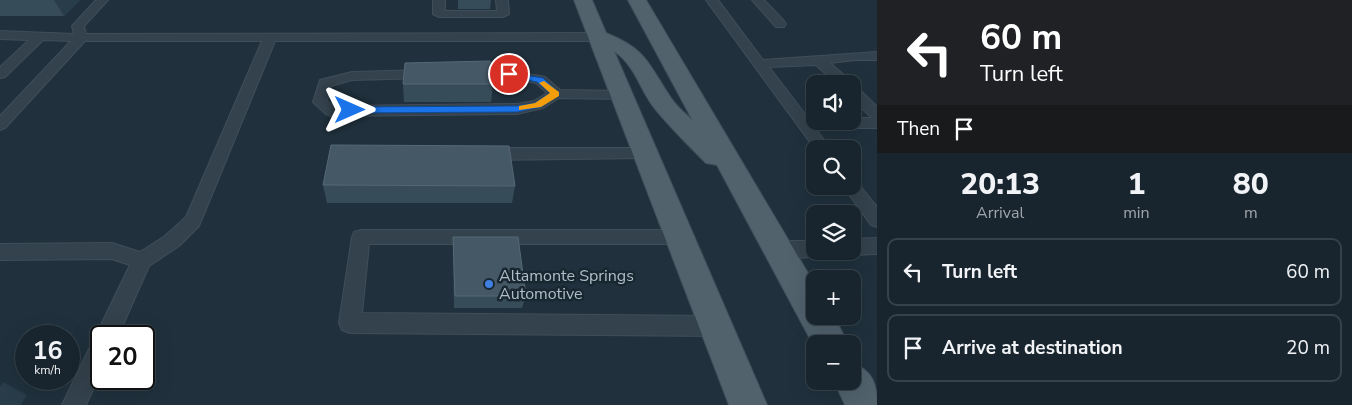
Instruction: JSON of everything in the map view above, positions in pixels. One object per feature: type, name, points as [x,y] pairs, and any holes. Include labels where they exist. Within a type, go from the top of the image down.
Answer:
[{"type":"main road","points":[[582,0],[748,405]]},
{"type":"main road","points":[[637,0],[806,300]]},
{"type":"main road","points":[[598,37],[618,45],[630,53],[644,70],[662,104],[741,183]]},
{"type":"main road","points":[[857,390],[866,405]]},
{"type":"lane","points":[[81,38],[78,26],[102,0]]},
{"type":"lane","points":[[439,0],[439,14],[503,14],[502,0]]},
{"type":"lane","points":[[712,0],[817,140]]},
{"type":"lane","points":[[758,0],[780,24]]},
{"type":"lane","points":[[0,35],[81,38],[598,37]]},
{"type":"lane","points":[[0,74],[39,37]]},
{"type":"lane","points":[[0,125],[81,38]]},
{"type":"lane","points":[[111,325],[142,260],[172,241],[193,222],[270,38]]},
{"type":"lane","points":[[760,64],[819,61],[855,56],[877,56]]},
{"type":"lane","points":[[819,61],[835,75]]},
{"type":"lane","points":[[556,94],[540,80],[498,73],[352,76],[325,83],[320,102],[331,111],[517,109],[538,105],[556,94],[621,95]]},
{"type":"lane","points":[[861,99],[877,115]]},
{"type":"lane","points":[[804,123],[877,123]]},
{"type":"lane","points":[[476,154],[645,153]]},
{"type":"lane","points":[[859,195],[877,220]]},
{"type":"lane","points":[[680,237],[361,237],[350,324],[716,326]]},
{"type":"lane","points":[[861,247],[877,246]]},
{"type":"lane","points":[[778,249],[806,249]]},
{"type":"lane","points":[[0,252],[112,251],[142,260]]},
{"type":"lane","points":[[74,405],[90,371]]},
{"type":"building","points":[[490,61],[493,84],[403,84],[405,63]]},
{"type":"building","points":[[331,145],[509,146],[515,186],[323,185]]},
{"type":"building","points":[[453,237],[518,237],[526,296],[455,296]]},
{"type":"slow traffic","points":[[523,108],[538,105],[556,94],[544,83]]},
{"type":"place","name":"Altamonte Springs Automotive","points":[[489,284]]},
{"type":"route","points":[[350,110],[517,109],[538,105],[556,94],[540,80],[509,74]]}]
